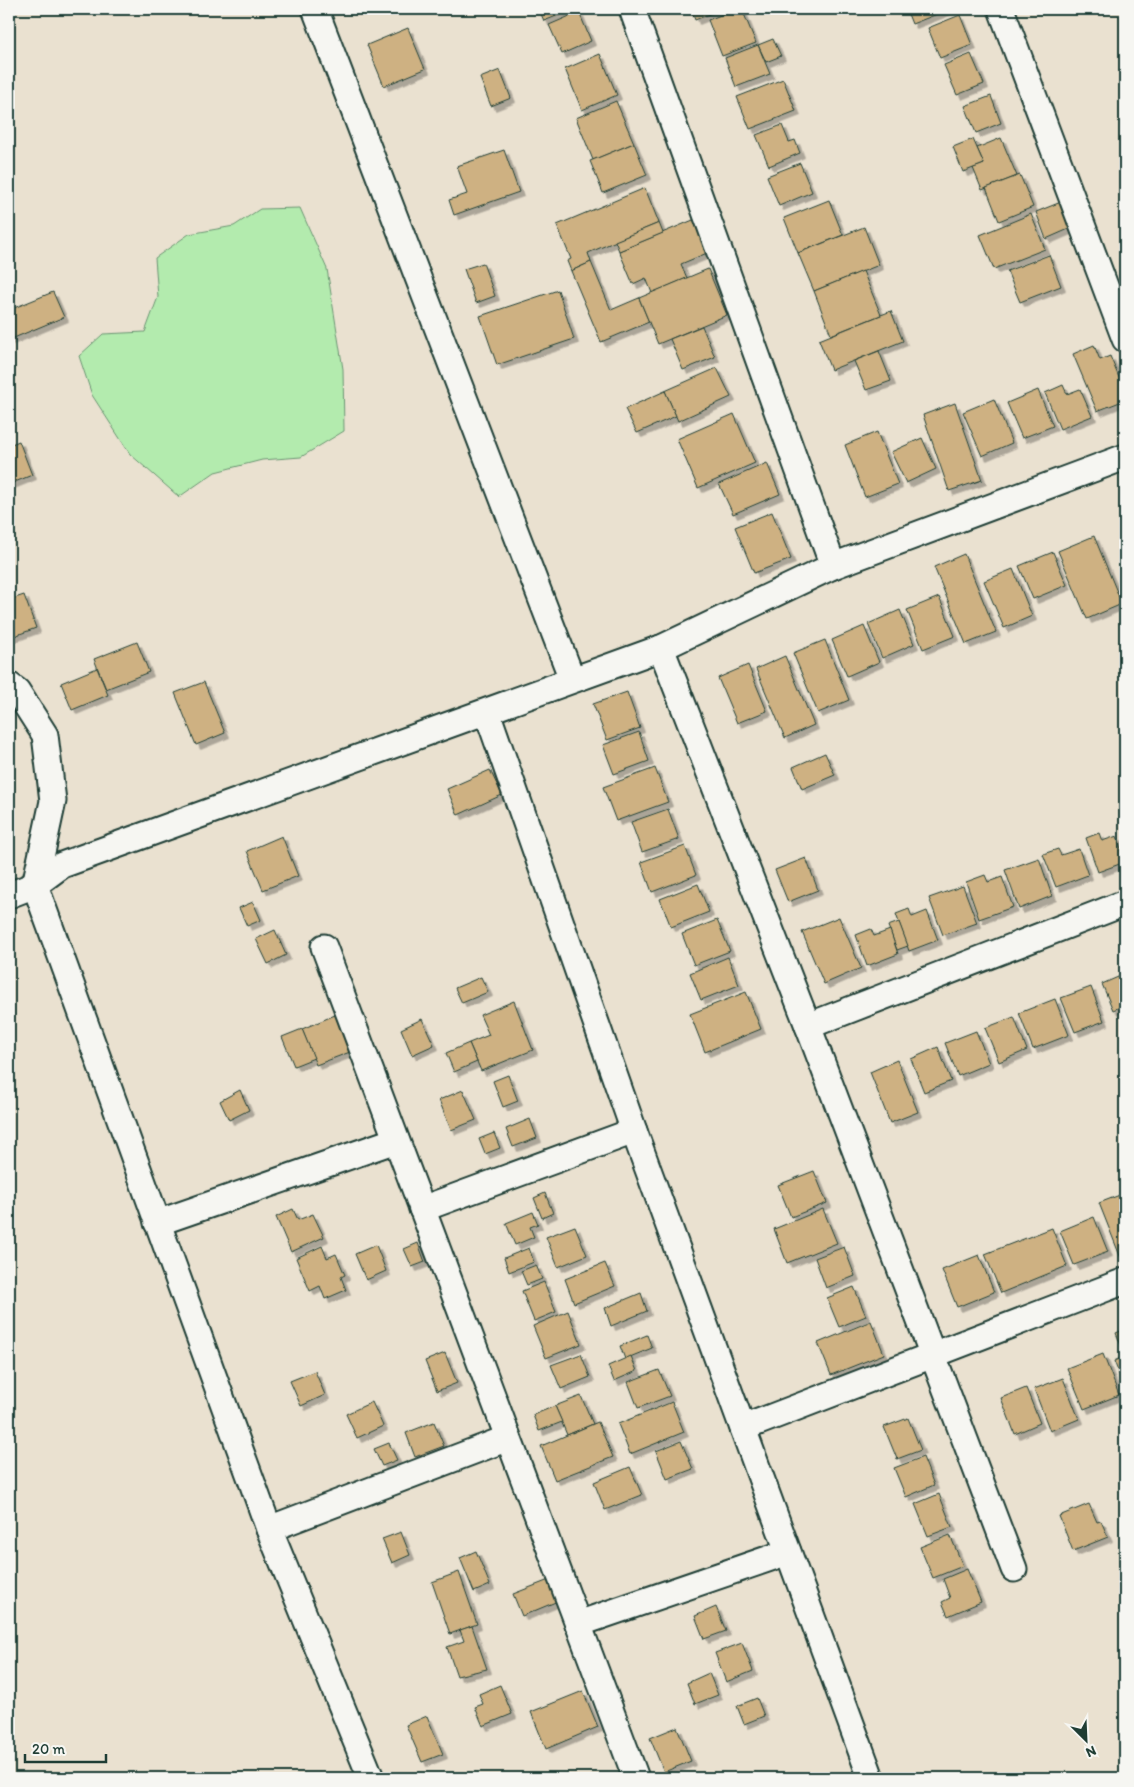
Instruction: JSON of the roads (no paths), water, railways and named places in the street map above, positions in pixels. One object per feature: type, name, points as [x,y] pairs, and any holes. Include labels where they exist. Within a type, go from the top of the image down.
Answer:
[{"type":"street","points":[[315,9],[572,679]]},
{"type":"street","points":[[632,9],[833,566]]},
{"type":"street","points":[[1001,9],[1125,339]]},
{"type":"street","points":[[9,895],[35,885],[62,865],[661,648],[833,566],[1125,457]]},
{"type":"street","points":[[661,648],[808,1026],[1014,1569]]},
{"type":"street","points":[[9,685],[17,691],[44,735],[53,801],[35,885],[269,1529],[371,1778]]},
{"type":"street","points":[[487,712],[634,1131],[871,1778]]},
{"type":"street","points":[[808,1026],[1125,903]]},
{"type":"street","points":[[324,947],[636,1778]]},
{"type":"street","points":[[422,1209],[634,1131]]},
{"type":"street","points":[[157,1223],[396,1140]]},
{"type":"street","points":[[742,1428],[932,1353],[1125,1281]]},
{"type":"street","points":[[269,1529],[508,1438]]},
{"type":"street","points":[[578,1624],[788,1552]]}]
